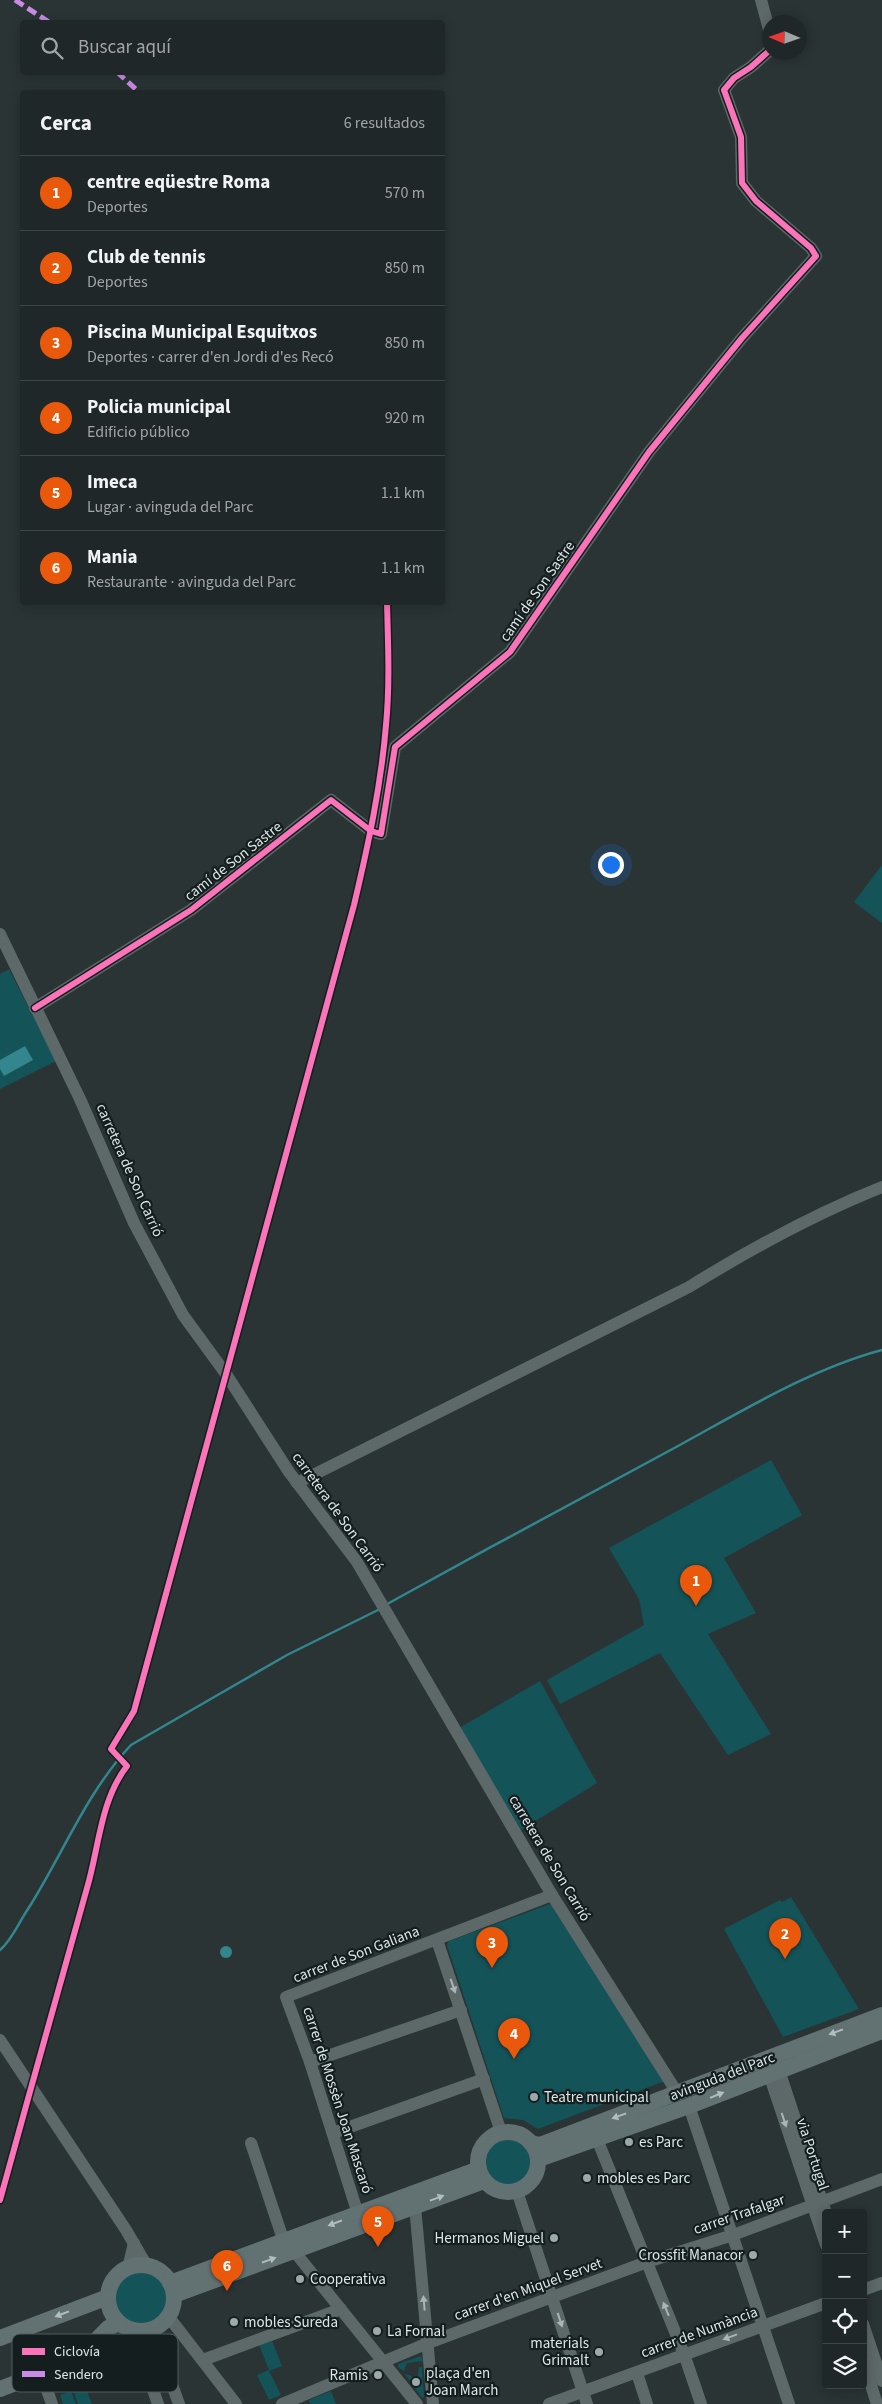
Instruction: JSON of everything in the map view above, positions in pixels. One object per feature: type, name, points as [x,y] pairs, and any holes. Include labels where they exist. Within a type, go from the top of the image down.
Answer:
[{"type":"main road","name":"avinguda del Parc","points":[[536,2152],[540,2144],[678,2094],[882,2015]]},
{"type":"main road","name":"avinguda del Parc","points":[[536,2152],[597,2139],[689,2106],[882,2031]]},
{"type":"main road","points":[[513,2131],[524,2135],[536,2152],[536,2175],[529,2185],[517,2191],[500,2191],[481,2175],[478,2156],[482,2146],[490,2137],[501,2132],[513,2131]]},
{"type":"main road","points":[[172,2290],[289,2246],[415,2206],[481,2175]]},
{"type":"main road","points":[[289,2246],[358,2214],[481,2175]]},
{"type":"main road","points":[[102,2334],[108,2328],[129,2332],[152,2329],[161,2324],[168,2316],[173,2306],[172,2290],[156,2269],[147,2266],[128,2268],[118,2274],[111,2285],[108,2297],[111,2311],[129,2332]]},
{"type":"main road","points":[[0,2338],[108,2297]]},
{"type":"main road","points":[[0,2389],[12,2384]]},
{"type":"street","points":[[761,0],[765,15]]},
{"type":"street","name":"camí de Son Sastre","points":[[35,1008],[190,910],[331,800],[371,831],[381,834],[395,747],[510,652],[649,452],[742,338],[816,256],[811,248],[756,201],[742,183],[740,137],[724,90],[734,78],[762,57]]},
{"type":"street","name":"carretera de Son Carrió","points":[[0,934],[80,1099],[134,1223],[183,1315],[226,1374],[297,1483],[362,1571],[552,1895],[678,2094]]},
{"type":"street","points":[[297,1483],[690,1287],[748,1250],[833,1206],[882,1187]]},
{"type":"street","name":"carrer de Son Galiana","points":[[286,1997],[552,1895]]},
{"type":"street","points":[[437,1940],[501,2132]]},
{"type":"street","name":"carrer de Mossèn Joan Mascaró","points":[[286,1997],[310,2062],[358,2214]]},
{"type":"street","points":[[310,2062],[461,2010]]},
{"type":"street","points":[[0,2040],[134,2243],[147,2266]]},
{"type":"street","name":"via Portugal","points":[[774,2072],[820,2206],[822,2219]]},
{"type":"street","points":[[333,2133],[484,2079]]},
{"type":"street","points":[[689,2106],[790,2404]]},
{"type":"street","points":[[597,2139],[684,2354],[701,2404]]},
{"type":"street","points":[[251,2143],[289,2246],[417,2404]]},
{"type":"street","name":"carrer Trafalgar","points":[[647,2262],[820,2206],[882,2179]]},
{"type":"street","points":[[517,2191],[585,2398]]},
{"type":"street","points":[[415,2206],[434,2404]]},
{"type":"street","points":[[128,2268],[134,2243]]},
{"type":"street","name":"carrer d'en Miquel Servet","points":[[282,2404],[428,2344],[647,2262]]},
{"type":"street","points":[[867,2289],[882,2283]]},
{"type":"street","name":"carrer de Numància","points":[[549,2404],[585,2398],[637,2373],[684,2354],[822,2304]]},
{"type":"street","points":[[203,2360],[341,2309]]},
{"type":"street","points":[[168,2316],[236,2404]]},
{"type":"street","points":[[152,2329],[154,2334]]},
{"type":"street","points":[[867,2336],[882,2381]]},
{"type":"street","points":[[637,2373],[647,2404]]},
{"type":"street","points":[[867,2373],[877,2404]]},
{"type":"street","points":[[48,2392],[52,2404]]},
{"type":"street","points":[[153,2392],[158,2404]]},
{"type":"street","points":[[175,2392],[179,2404]]},
{"type":"shaded area","points":[[882,865],[882,923],[854,902]]},
{"type":"shaded area","points":[[9,969],[56,1061],[0,1089],[0,974]]},
{"type":"shaded area","points":[[25,1046],[33,1060],[4,1076],[0,1069],[0,1060]]},
{"type":"shaded area","points":[[771,1460],[802,1515],[724,1558],[756,1613],[708,1634],[771,1734],[728,1755],[660,1653],[560,1704],[547,1680],[644,1625],[639,1599],[609,1548]]},
{"type":"shaded area","points":[[540,1681],[597,1783],[521,1830],[459,1728]]},
{"type":"shaded area","points":[[791,1897],[859,2009],[783,2037],[724,1929],[780,1900],[782,1902]]},
{"type":"shaded area","points":[[553,1903],[665,2081],[538,2129],[523,2120],[504,2118],[447,1945],[449,1941]]},
{"type":"shaded area","points":[[224,1946],[228,1946],[232,1952],[228,1958],[224,1958],[220,1954],[220,1950]]},
{"type":"shaded area","points":[[503,2137],[513,2137],[525,2144],[532,2156],[532,2166],[525,2178],[513,2185],[503,2185],[495,2181],[488,2174],[484,2166],[484,2156],[488,2148],[495,2141]]},
{"type":"shaded area","points":[[136,2272],[146,2272],[156,2276],[163,2283],[167,2298],[163,2313],[156,2320],[146,2324],[136,2324],[126,2320],[119,2313],[115,2303],[115,2293],[119,2283],[126,2276]]},
{"type":"shaded area","points":[[272,2341],[282,2366],[269,2371],[281,2395],[269,2400],[257,2375],[269,2370],[259,2345]]},
{"type":"shaded area","points":[[421,2356],[423,2361],[407,2363],[404,2371],[398,2367],[398,2364]]},
{"type":"shaded area","points":[[419,2367],[422,2367],[424,2397],[422,2398],[405,2374],[412,2376],[412,2381],[417,2384]]},
{"type":"shaded area","points":[[331,2391],[336,2404],[310,2404],[309,2400]]},
{"type":"shaded area","points":[[71,2392],[76,2404],[63,2404],[60,2395]]},
{"type":"shaded area","points":[[74,2392],[87,2392],[92,2404],[78,2404]]},
{"type":"waterway","points":[[389,1603],[777,1392],[829,1368],[882,1350]]},
{"type":"waterway","points":[[0,1950],[15,1931],[41,1888],[88,1803],[115,1764],[131,1745],[287,1655],[378,1610]]},
{"type":"marked path","points":[[15,0],[46,20]]},
{"type":"marked path","points":[[120,75],[137,90]]},
{"type":"cycle path","points":[[35,1008],[191,910],[331,800],[371,831],[381,834],[395,747],[510,652],[649,452],[742,338],[816,256],[811,248],[756,201],[742,183],[741,137],[724,90],[734,78],[762,57]]},
{"type":"cycle path","points":[[0,2200],[87,1888],[101,1825],[111,1794],[127,1766],[111,1749],[134,1711],[354,905],[373,816],[384,748],[388,679],[387,605]]},
{"type":"place","name":"centre eqüestre Roma","points":[[696,1606]]},
{"type":"place","name":"Club de tennis","points":[[785,1959]]},
{"type":"place","name":"Piscina Municipal Esquitxos","points":[[492,1968]]},
{"type":"place","name":"Policia municipal","points":[[514,2059]]},
{"type":"place","name":"Teatre municipal","points":[[534,2097]]},
{"type":"place","name":"es Parc","points":[[629,2142]]},
{"type":"place","name":"mobles es Parc","points":[[587,2178]]},
{"type":"place","name":"Hermanos Miguel","points":[[554,2238]]},
{"type":"place","name":"Imeca","points":[[378,2247]]},
{"type":"place","name":"Crossfit Manacor","points":[[753,2255]]},
{"type":"place","name":"Cooperativa","points":[[300,2279]]},
{"type":"place","name":"Mania","points":[[227,2291]]},
{"type":"place","name":"mobles Sureda","points":[[234,2322]]},
{"type":"place","name":"La Fornal","points":[[377,2331]]},
{"type":"place","name":"materials Grimalt","points":[[599,2352]]},
{"type":"place","name":"Ramis","points":[[378,2375]]},
{"type":"place","name":"plaça d'en Joan March","points":[[416,2382]]}]
